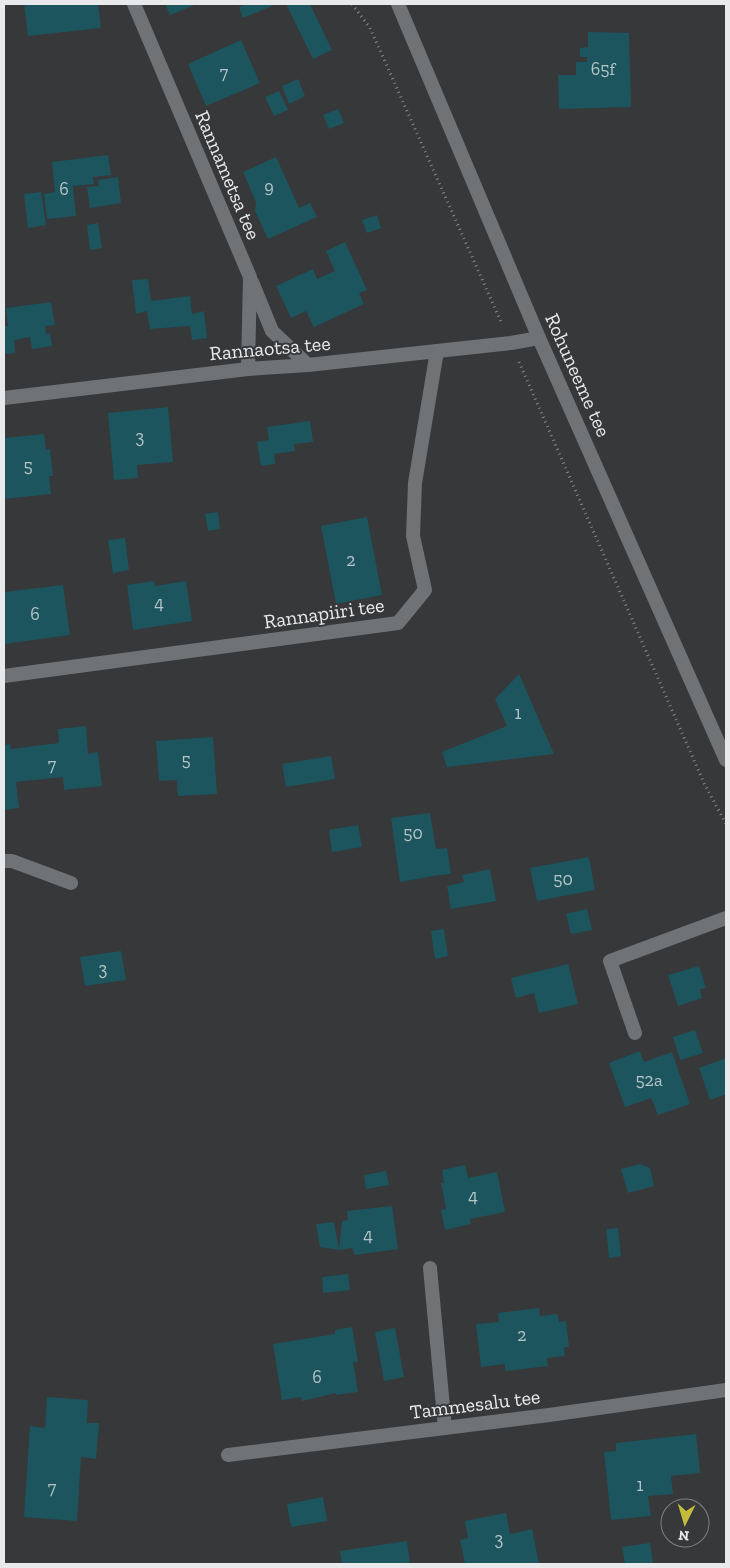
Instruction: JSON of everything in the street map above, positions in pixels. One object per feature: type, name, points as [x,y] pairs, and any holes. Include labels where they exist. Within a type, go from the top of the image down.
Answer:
[{"type":"street","name":"Rannametsa tee","points":[[134,4],[250,277],[248,369]]},
{"type":"street","name":"Rohuneeme tee","points":[[398,4],[539,338],[726,760]]},
{"type":"street","points":[[250,277],[272,331],[308,365]]},
{"type":"street","name":"Rannaotsa tee","points":[[4,398],[248,369],[308,365],[511,343],[539,338]]},
{"type":"street","name":"Rannapiiri tee","points":[[4,676],[398,623],[425,590],[413,536],[415,483],[437,351]]},
{"type":"street","points":[[4,861],[12,861],[71,883]]},
{"type":"street","points":[[636,1033],[610,962],[726,918]]},
{"type":"street","points":[[430,1268],[445,1428]]},
{"type":"street","name":"Tammesalu tee","points":[[228,1455],[726,1390]]},
{"type":"path","points":[[352,4],[370,28],[511,343],[704,783],[726,824]]},
{"type":"building","points":[[24,4],[98,4],[101,28],[28,36]]},
{"type":"building","points":[[165,4],[197,4],[170,15]]},
{"type":"building","points":[[247,4],[271,4],[272,6],[243,18],[239,7]]},
{"type":"building","points":[[286,4],[310,4],[332,50],[313,59]]},
{"type":"building","points":[[588,32],[629,33],[631,107],[559,109],[558,75],[576,75],[576,62],[587,62],[587,57],[580,57],[580,48],[588,47]]},
{"type":"building","points":[[241,40],[260,83],[206,106],[188,64]]},
{"type":"building","points":[[298,79],[305,96],[289,104],[282,86]]},
{"type":"building","points":[[279,91],[288,110],[274,116],[265,97]]},
{"type":"building","points":[[338,109],[344,123],[329,129],[323,115]]},
{"type":"building","points":[[108,155],[111,175],[93,177],[94,184],[73,186],[76,216],[47,219],[44,194],[55,192],[52,162]]},
{"type":"building","points":[[276,157],[299,208],[310,203],[317,217],[268,239],[255,211],[256,202],[243,172]]},
{"type":"building","points":[[118,177],[121,203],[90,208],[87,187],[99,186],[98,180]]},
{"type":"building","points":[[41,192],[46,225],[28,228],[24,194]]},
{"type":"building","points":[[377,215],[381,228],[367,233],[362,220]]},
{"type":"building","points":[[98,223],[102,248],[90,250],[87,225]]},
{"type":"building","points":[[345,242],[367,290],[359,293],[364,304],[314,327],[306,311],[291,318],[276,286],[313,269],[317,279],[335,271],[326,251]]},
{"type":"building","points":[[148,279],[151,301],[190,296],[192,314],[204,311],[207,338],[192,340],[190,326],[150,329],[147,311],[136,314],[132,280]]},
{"type":"building","points":[[51,302],[55,325],[45,326],[46,334],[50,333],[52,346],[32,349],[30,337],[14,340],[15,353],[4,354],[4,326],[8,326],[6,308]]},
{"type":"building","points":[[168,407],[173,462],[137,465],[138,478],[114,480],[108,413]]},
{"type":"building","points":[[310,421],[313,442],[294,444],[295,451],[274,454],[275,464],[261,466],[257,442],[269,440],[267,427]]},
{"type":"building","points":[[44,434],[46,450],[50,449],[53,476],[49,476],[51,494],[4,499],[4,438]]},
{"type":"building","points":[[218,512],[220,529],[208,531],[205,514]]},
{"type":"building","points":[[367,517],[382,595],[336,604],[321,526]]},
{"type":"building","points":[[125,538],[129,570],[113,573],[108,540]]},
{"type":"building","points":[[154,581],[155,586],[186,581],[192,621],[133,630],[127,585]]},
{"type":"building","points":[[63,585],[70,635],[4,644],[4,592]]},
{"type":"building","points":[[519,674],[554,754],[447,767],[442,752],[507,726],[495,699]]},
{"type":"building","points":[[86,726],[88,754],[98,752],[102,786],[64,790],[63,777],[16,782],[19,808],[4,810],[4,745],[10,744],[11,749],[59,743],[58,729]]},
{"type":"building","points":[[213,737],[217,794],[178,796],[177,780],[159,781],[156,741]]},
{"type":"building","points":[[331,756],[335,779],[286,787],[282,764]]},
{"type":"building","points":[[430,813],[436,849],[447,848],[451,874],[400,882],[391,818]]},
{"type":"building","points":[[358,825],[362,847],[332,852],[329,830]]},
{"type":"building","points":[[589,857],[595,890],[537,901],[530,868]]},
{"type":"building","points":[[490,869],[496,901],[451,909],[447,886],[464,882],[462,875]]},
{"type":"building","points":[[587,909],[592,930],[571,934],[566,914]]},
{"type":"building","points":[[444,929],[448,956],[435,959],[431,931]]},
{"type":"building","points":[[121,951],[126,980],[85,986],[80,957]]},
{"type":"building","points":[[568,964],[578,1004],[539,1013],[534,993],[516,998],[511,978]]},
{"type":"building","points":[[699,966],[706,988],[700,989],[702,998],[678,1006],[668,975]]},
{"type":"building","points":[[695,1030],[703,1053],[680,1060],[673,1037]]},
{"type":"building","points":[[640,1051],[644,1062],[672,1052],[690,1104],[658,1115],[651,1098],[625,1107],[609,1063]]},
{"type":"building","points":[[726,1058],[726,1094],[710,1100],[699,1068]]},
{"type":"building","points":[[640,1164],[650,1168],[654,1186],[628,1193],[621,1169]]},
{"type":"building","points":[[465,1165],[468,1178],[497,1172],[505,1212],[470,1219],[471,1224],[445,1230],[441,1210],[446,1209],[441,1183],[444,1183],[442,1170]]},
{"type":"building","points":[[386,1171],[389,1185],[366,1189],[364,1175]]},
{"type":"building","points":[[392,1206],[398,1249],[355,1255],[352,1248],[339,1250],[342,1221],[348,1220],[347,1211]]},
{"type":"building","points":[[334,1222],[339,1250],[320,1247],[316,1224]]},
{"type":"building","points":[[618,1228],[621,1256],[609,1258],[606,1229]]},
{"type":"building","points":[[348,1274],[350,1290],[323,1293],[322,1277]]},
{"type":"building","points":[[539,1308],[540,1316],[557,1314],[559,1322],[566,1321],[569,1347],[564,1347],[565,1356],[547,1358],[548,1366],[505,1371],[505,1364],[481,1367],[476,1324],[499,1322],[498,1313]]},
{"type":"building","points":[[352,1327],[358,1362],[353,1362],[358,1392],[336,1395],[336,1393],[302,1401],[301,1397],[282,1400],[273,1344],[335,1334],[335,1330]]},
{"type":"building","points":[[395,1328],[404,1377],[384,1381],[375,1332]]},
{"type":"building","points":[[47,1397],[88,1400],[87,1423],[99,1423],[96,1459],[81,1457],[77,1521],[24,1517],[30,1426],[45,1428]]},
{"type":"building","points":[[696,1434],[700,1473],[671,1476],[673,1494],[648,1496],[651,1516],[611,1520],[604,1452],[616,1451],[616,1443]]},
{"type":"building","points":[[323,1497],[327,1521],[291,1527],[287,1504]]},
{"type":"building","points":[[506,1513],[510,1534],[532,1529],[539,1564],[465,1564],[460,1540],[468,1538],[465,1521]]},
{"type":"building","points":[[407,1541],[410,1564],[342,1564],[340,1551]]},
{"type":"building","points":[[650,1543],[653,1563],[625,1564],[622,1547]]}]
